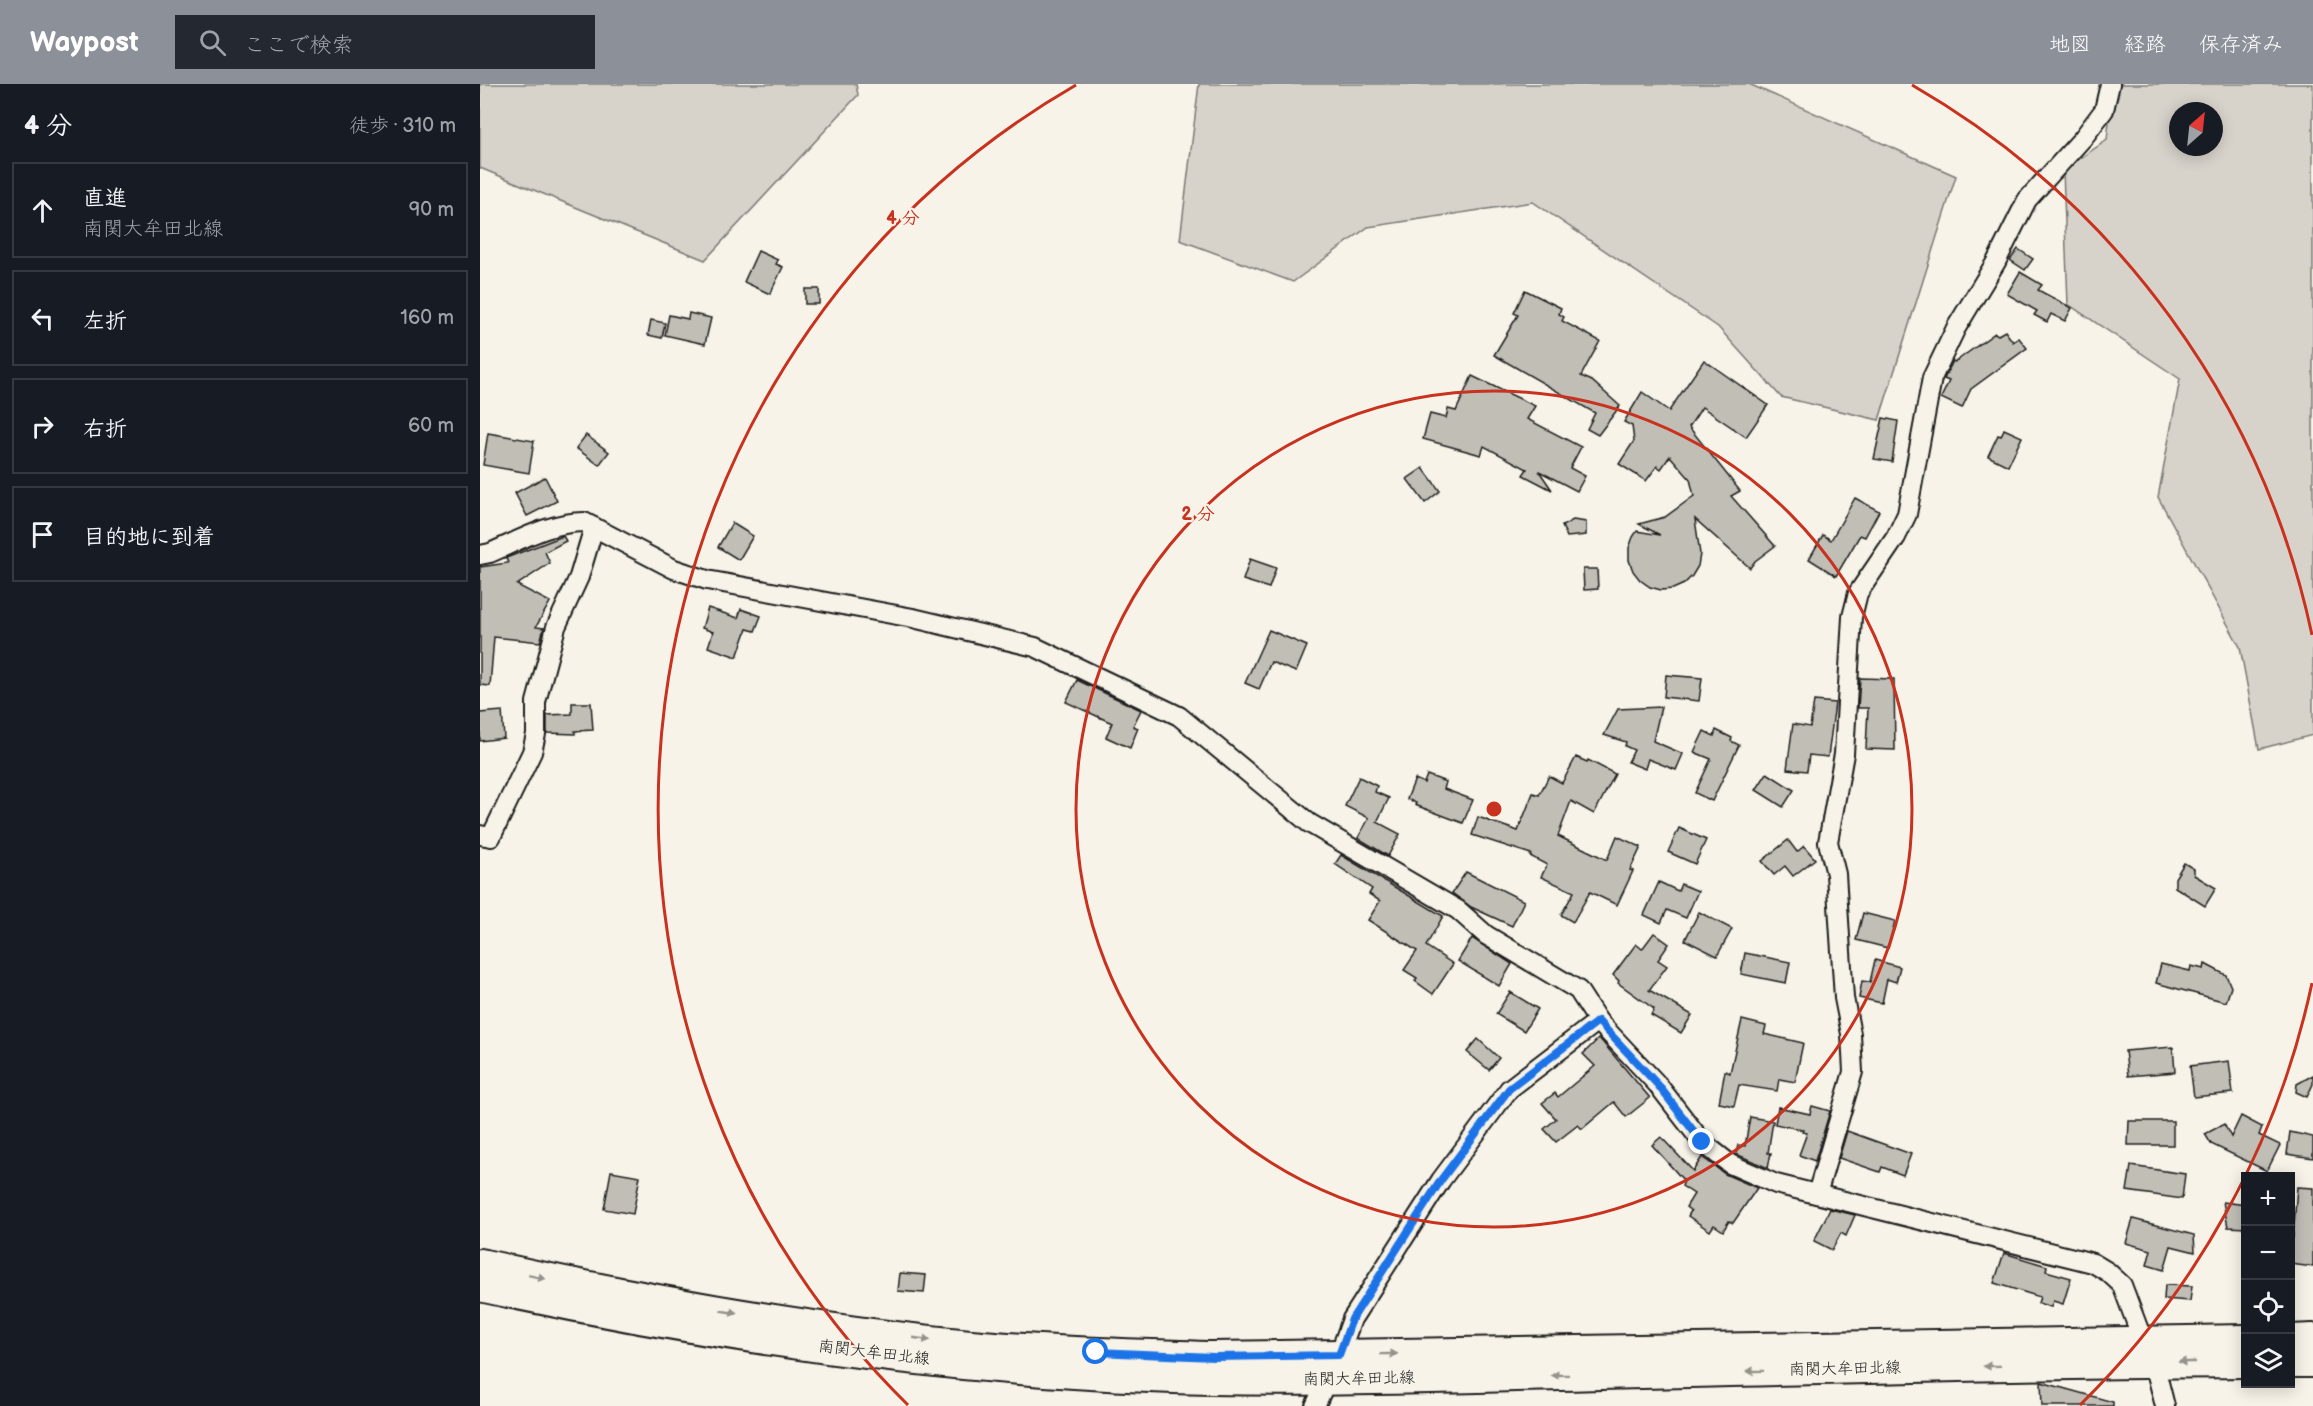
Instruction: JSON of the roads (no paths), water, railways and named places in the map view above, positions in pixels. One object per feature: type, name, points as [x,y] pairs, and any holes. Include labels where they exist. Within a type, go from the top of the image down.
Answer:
[{"type":"main road","name":"南関大牟田北線","points":[[480,1264],[628,1295],[778,1320],[951,1343],[1214,1357],[1327,1380]]},
{"type":"main road","name":"南関大牟田北線","points":[[480,1286],[610,1314],[737,1336],[876,1355],[1025,1370],[1140,1377],[1327,1380],[2148,1352],[2241,1341]]},
{"type":"main road","points":[[2295,1340],[2313,1339]]},
{"type":"main road","name":"南関大牟田北線","points":[[2148,1352],[2241,1361]]},
{"type":"main road","points":[[2295,1362],[2313,1362]]},
{"type":"street","points":[[1817,1194],[1853,1072],[1851,1034],[1844,998],[1836,874],[1828,842],[1844,754],[1852,617],[1858,593],[1896,537],[1907,514],[1932,378],[1951,338],[1996,262],[2027,200],[2084,138],[2104,110],[2110,84]]},
{"type":"street","points":[[480,555],[554,526],[568,522],[584,522],[674,569],[707,580],[913,618],[1035,647],[1179,716],[1309,823],[1458,910],[1486,935],[1578,990],[1598,1021],[1658,1085],[1702,1142],[1730,1164],[1776,1184],[2093,1263],[2108,1272],[2122,1285],[2166,1406]]},
{"type":"street","points":[[480,835],[491,837],[532,752],[536,734],[536,702],[555,627],[579,577],[594,527]]},
{"type":"street","points":[[1327,1380],[1352,1319],[1428,1200],[1509,1089],[1598,1021]]}]
